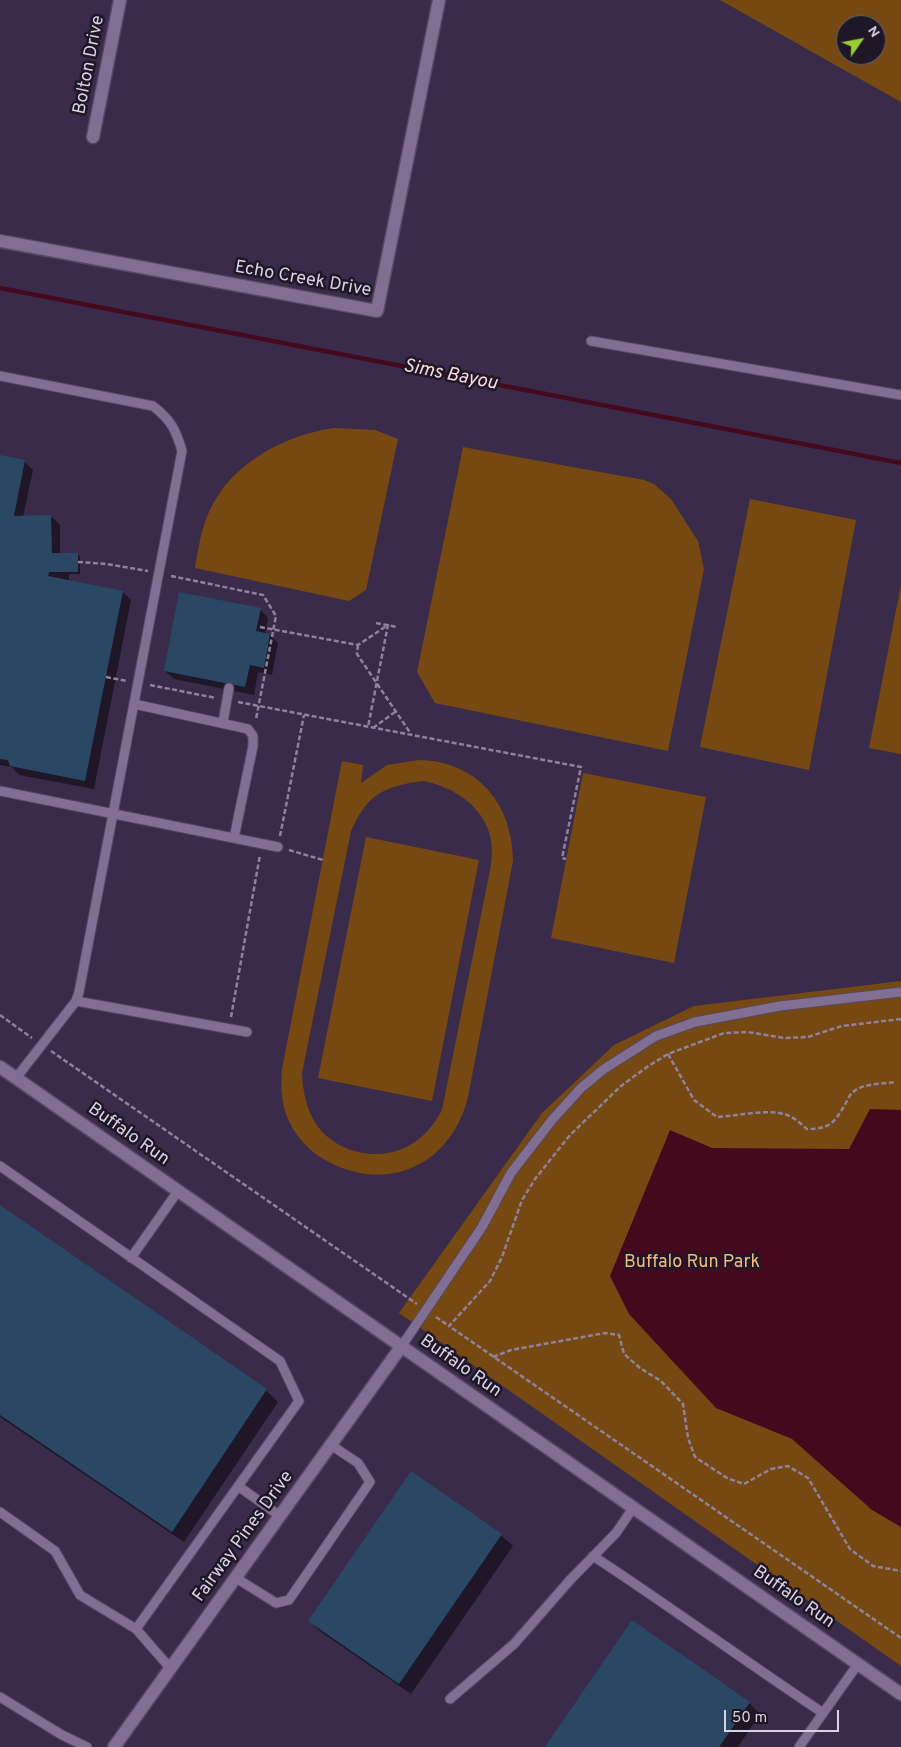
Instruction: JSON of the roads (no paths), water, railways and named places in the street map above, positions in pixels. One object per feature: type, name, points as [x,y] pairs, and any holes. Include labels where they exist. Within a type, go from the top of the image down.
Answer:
[{"type":"street","name":"Bolton Drive","points":[[93,137],[120,0]]},
{"type":"street","name":"Echo Creek Drive","points":[[0,241],[377,311],[439,0]]},
{"type":"street","name":"Buffalo Run","points":[[0,1067],[901,1694]]},
{"type":"street","name":"Fairway Pines Drive","points":[[114,1747],[401,1347]]},
{"type":"lane","points":[[591,341],[901,395]]},
{"type":"lane","points":[[0,376],[153,406],[176,430],[182,451],[79,992],[76,1002],[16,1078]]},
{"type":"lane","points":[[223,722],[229,688]]},
{"type":"lane","points":[[134,704],[248,729],[253,736],[253,746],[234,838]]},
{"type":"lane","points":[[0,792],[278,847]]},
{"type":"lane","points":[[401,1347],[482,1227],[511,1173],[552,1120],[581,1088],[604,1069],[656,1036],[695,1022],[780,1006],[901,992]]},
{"type":"lane","points":[[76,1002],[247,1032]]},
{"type":"lane","points":[[0,1166],[280,1361],[299,1401],[136,1628]]},
{"type":"lane","points":[[131,1258],[178,1191]]},
{"type":"lane","points":[[236,1578],[276,1603],[289,1600],[370,1482],[358,1463],[331,1445]]},
{"type":"lane","points":[[238,1486],[280,1516]]},
{"type":"lane","points":[[450,1698],[514,1644],[571,1579],[616,1533],[633,1508]]},
{"type":"lane","points":[[0,1512],[55,1551],[80,1595],[136,1628],[171,1669]]},
{"type":"lane","points":[[593,1556],[823,1713]]},
{"type":"lane","points":[[799,1747],[858,1664]]},
{"type":"lane","points":[[0,1698],[62,1735],[87,1747]]},
{"type":"waterway","name":"Sims Bayou","points":[[0,288],[901,463]]},
{"type":"park label","name":"Buffalo Run Park","points":[[692,1263]]}]
